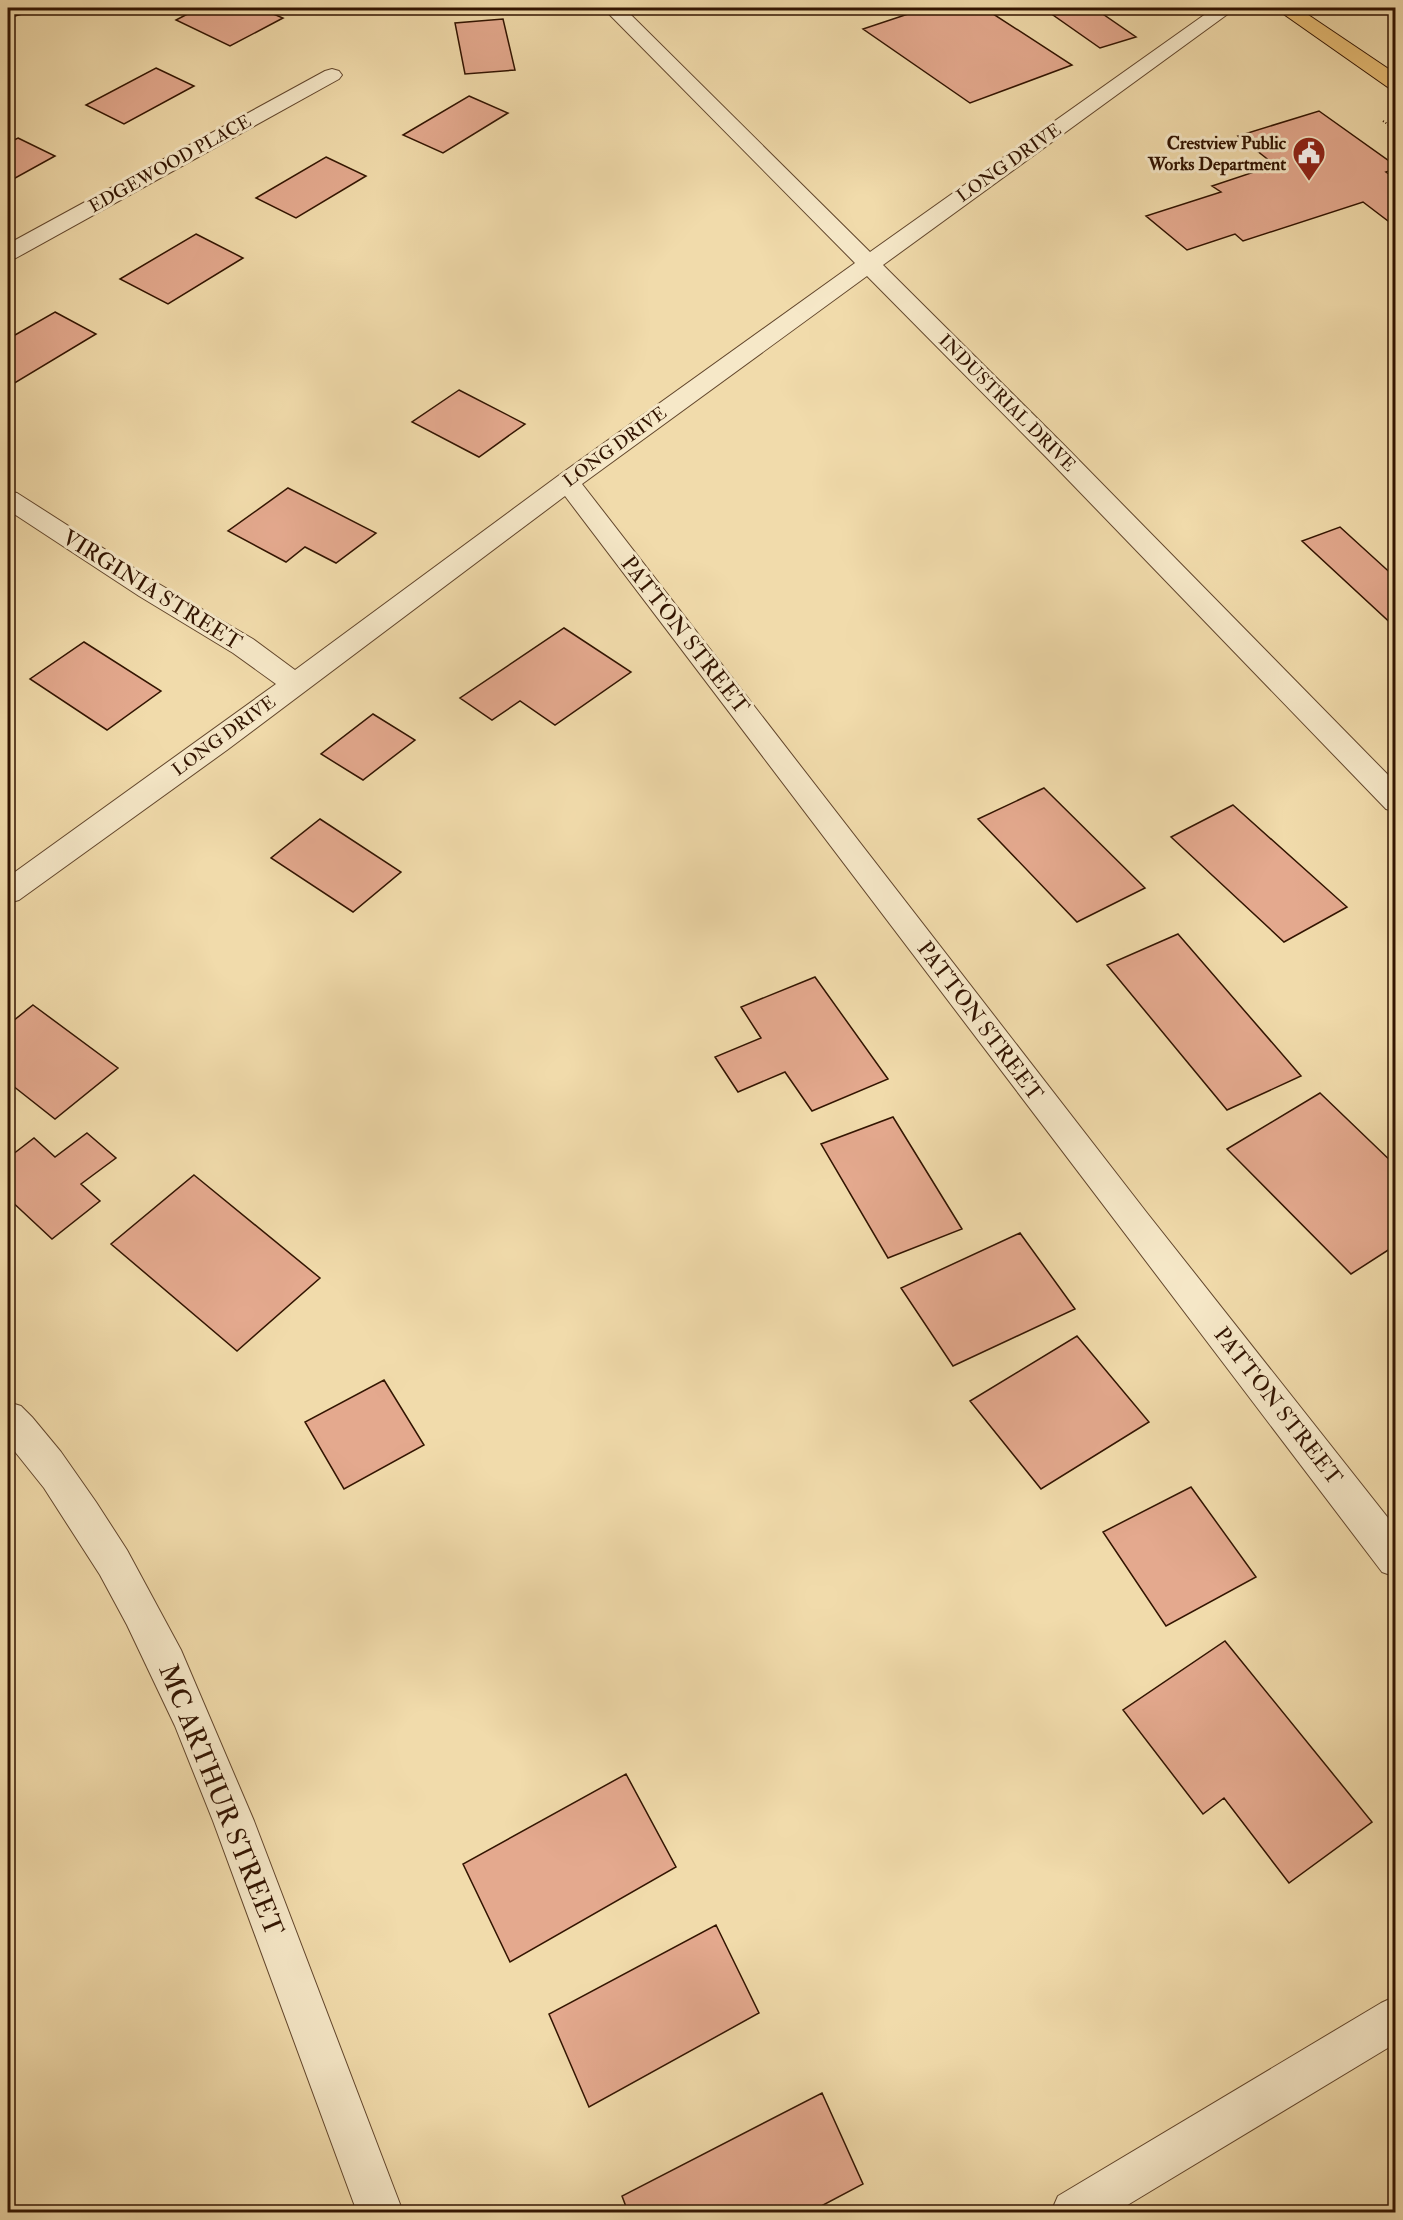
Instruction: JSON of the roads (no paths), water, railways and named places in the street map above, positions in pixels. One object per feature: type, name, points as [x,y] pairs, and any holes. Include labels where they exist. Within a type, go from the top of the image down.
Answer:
[{"type":"main road","points":[[1285,8],[1395,84]]},
{"type":"street","name":"INDUSTRIAL DRIVE","points":[[613,8],[1056,452],[1395,802]]},
{"type":"street","name":"LONG DRIVE","points":[[8,892],[217,743],[567,482],[868,263],[1226,8]]},
{"type":"street","name":"EDGEWOOD PLACE","points":[[8,253],[332,75]]},
{"type":"street","name":"PATTON STREET","points":[[567,482],[1395,1559]]},
{"type":"street","name":"VIRGINIA STREET","points":[[8,499],[149,590],[243,646],[295,684]]},
{"type":"street","name":"MC ARTHUR STREET","points":[[8,1418],[54,1471],[113,1559],[171,1669],[228,1804],[325,2071],[380,2212]]},
{"type":"street","points":[[1074,2212],[1395,2018]]},
{"type":"place","name":"Crestview Public Works Department","points":[[1309,182]]}]
